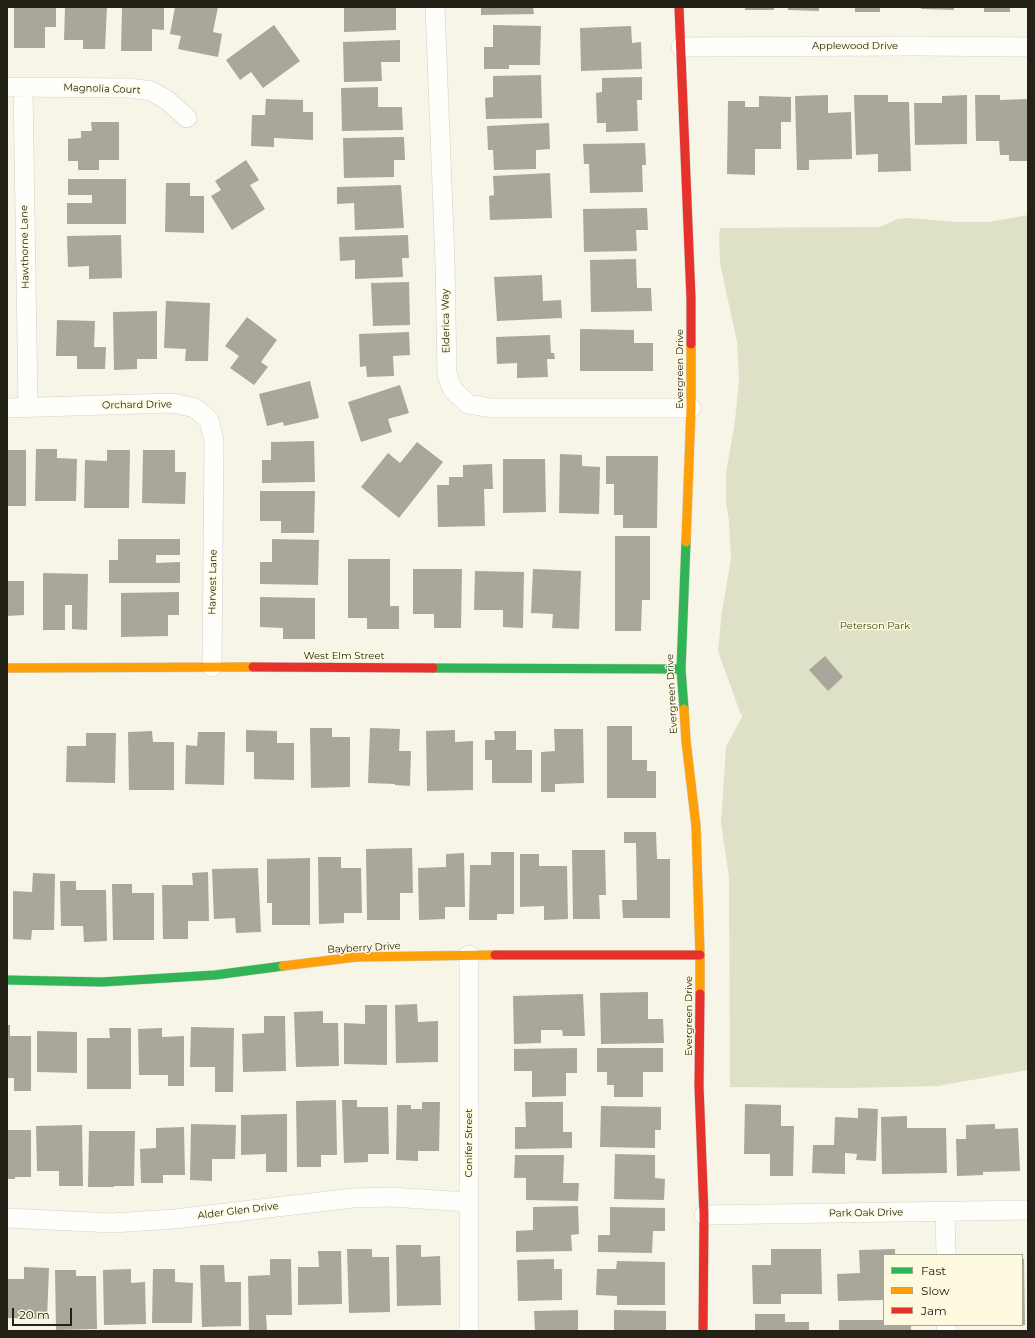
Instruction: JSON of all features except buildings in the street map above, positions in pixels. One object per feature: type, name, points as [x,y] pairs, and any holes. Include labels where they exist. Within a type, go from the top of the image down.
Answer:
[{"type":"street","name":"Elderica Way","points":[[435,7],[445,262],[447,374],[450,384],[455,392],[468,404],[491,408],[691,408]]},
{"type":"street","name":"Evergreen Drive","points":[[679,7],[690,299],[691,408],[680,669],[686,741],[696,826],[700,955],[699,1086],[704,1215],[703,1331]]},
{"type":"street","name":"Applewood Drive","points":[[681,47],[1028,47]]},
{"type":"street","name":"Magnolia Court","points":[[15,87],[130,88],[151,91],[167,100],[187,118]]},
{"type":"street","name":"Hawthorne Lane","points":[[15,87],[28,407]]},
{"type":"street","name":"Orchard Drive","points":[[7,408],[173,403],[195,408],[209,420],[214,441],[214,497]]},
{"type":"street","name":"Harvest Lane","points":[[212,667],[214,497]]},
{"type":"street","name":"West Elm Street","points":[[7,668],[212,667],[680,669]]},
{"type":"street","name":"Bayberry Drive","points":[[7,980],[102,982],[215,975],[356,957],[469,955],[700,955]]},
{"type":"street","name":"Conifer Street","points":[[469,955],[469,1331]]},
{"type":"street","name":"Alder Glen Drive","points":[[7,1218],[112,1223],[175,1219],[353,1198],[390,1197],[468,1202]]},
{"type":"street","name":"Park Oak Drive","points":[[704,1215],[1028,1210]]},
{"type":"street","points":[[945,1212],[946,1254]]},
{"type":"green space","name":"Peterson Park","points":[[1028,215],[1028,1070],[938,1086],[846,1088],[730,1087],[729,877],[721,823],[726,747],[742,717],[743,710],[741,715],[718,651],[722,611],[731,559],[729,521],[726,501],[726,473],[735,421],[739,379],[737,342],[720,263],[720,228],[880,227],[898,219],[909,218],[958,222],[989,222]]},
{"type":"traffic: fast","points":[[684,709],[681,669],[686,542]]},
{"type":"traffic: fast","points":[[433,668],[681,669]]},
{"type":"traffic: fast","points":[[7,980],[102,982],[215,975],[283,966]]},
{"type":"traffic: slow","points":[[686,542],[691,408],[691,344]]},
{"type":"traffic: slow","points":[[7,668],[253,667]]},
{"type":"traffic: slow","points":[[684,709],[686,741],[696,826],[700,994]]},
{"type":"traffic: slow","points":[[283,966],[356,957],[495,955]]},
{"type":"traffic: jam","points":[[679,7],[691,299],[691,344]]},
{"type":"traffic: jam","points":[[253,667],[433,668]]},
{"type":"traffic: jam","points":[[495,955],[700,955]]},
{"type":"traffic: jam","points":[[700,994],[699,1086],[704,1215],[703,1331]]}]
